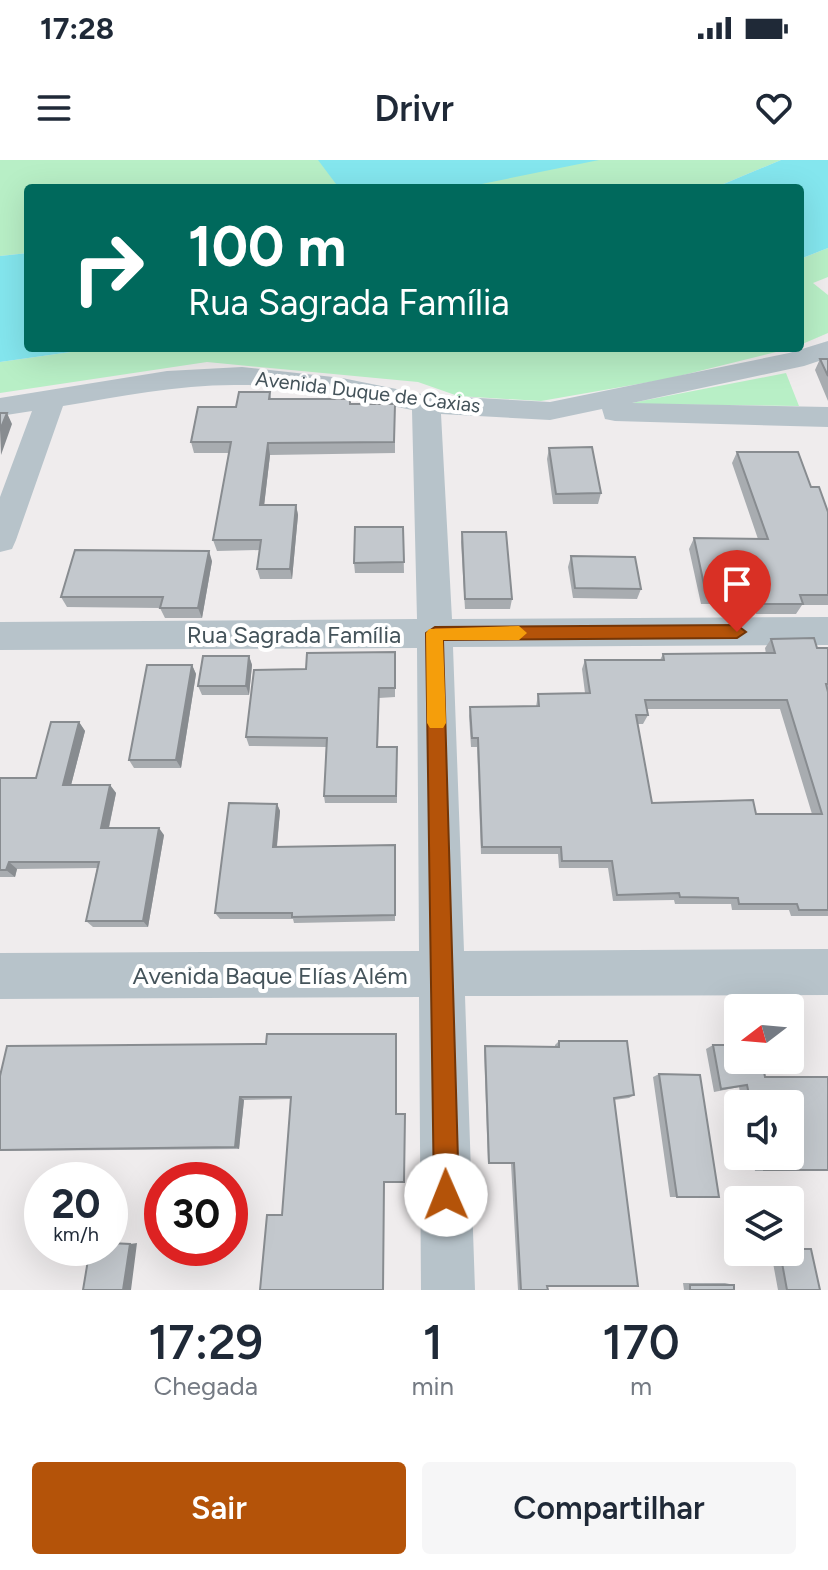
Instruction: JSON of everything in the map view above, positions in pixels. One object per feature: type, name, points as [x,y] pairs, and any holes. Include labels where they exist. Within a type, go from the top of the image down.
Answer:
[{"type":"street","name":"Avenida Duque de Caxias","points":[[0,407],[167,380],[242,376],[342,387],[426,404],[550,411],[794,360],[828,349]]},
{"type":"street","points":[[550,411],[824,426],[794,360]]},
{"type":"street","points":[[0,540],[51,399]]},
{"type":"street","points":[[426,404],[435,633],[448,1290]]},
{"type":"street","name":"Rua Sagrada Família","points":[[0,636],[828,631]]},
{"type":"street","name":"Avenida Baque Elías Além","points":[[0,976],[828,972]]},
{"type":"green space","points":[[0,160],[781,160],[724,184],[24,184],[24,253],[0,256]]},
{"type":"green space","points":[[828,248],[828,277],[813,283],[828,295],[828,333],[804,343],[804,257]]},
{"type":"green space","points":[[71,352],[776,352],[667,379],[541,401],[458,396],[418,382],[207,362],[0,393],[0,362]]},
{"type":"green space","points":[[786,373],[799,406],[626,404]]},
{"type":"water","points":[[318,160],[599,160],[482,184],[336,184]]},
{"type":"water","points":[[781,160],[828,160],[828,248],[804,257],[804,184],[724,184]]},
{"type":"water","points":[[24,253],[24,352],[71,352],[0,362],[0,256]]},
{"type":"building","points":[[820,359],[828,359],[828,376]]},
{"type":"building","points":[[239,392],[270,392],[269,399],[350,399],[350,404],[395,404],[394,442],[268,443],[260,505],[296,505],[290,569],[257,569],[261,540],[213,540],[231,442],[191,442],[198,407],[236,407]]},
{"type":"building","points":[[0,413],[7,413],[0,430]]},
{"type":"building","points":[[592,447],[601,493],[556,494],[549,448]]},
{"type":"building","points":[[737,452],[798,452],[811,487],[819,487],[828,512],[828,595],[800,595],[803,604],[762,604],[759,594],[706,594],[694,538],[768,539]]},
{"type":"building","points":[[355,527],[403,527],[404,562],[354,563]]},
{"type":"building","points":[[462,532],[506,532],[512,599],[465,599]]},
{"type":"building","points":[[75,550],[209,551],[198,608],[160,608],[163,597],[61,597]]},
{"type":"building","points":[[571,556],[635,557],[641,589],[575,588]]},
{"type":"building","points":[[814,638],[817,648],[828,648],[828,910],[799,910],[797,904],[739,904],[738,898],[680,897],[679,893],[617,895],[612,861],[562,861],[561,847],[482,847],[478,738],[472,738],[470,707],[539,706],[538,694],[590,693],[585,660],[664,660],[663,654],[775,653],[771,639]],"holes":[[[645,700],[787,700],[822,814],[756,814],[753,800],[652,803],[636,715],[648,715]]]},
{"type":"building","points":[[395,652],[395,688],[379,688],[377,747],[397,747],[396,796],[324,796],[327,738],[246,737],[254,670],[306,669],[307,653]]},
{"type":"building","points":[[203,656],[249,656],[246,686],[198,686]]},
{"type":"building","points":[[147,665],[192,665],[176,760],[129,760]]},
{"type":"building","points":[[51,722],[79,722],[63,785],[110,785],[101,828],[159,828],[143,921],[86,921],[99,862],[9,862],[6,870],[0,870],[0,778],[36,778]]},
{"type":"building","points":[[229,803],[277,804],[273,847],[395,845],[395,915],[292,917],[292,913],[215,913]]},
{"type":"building","points":[[267,1034],[396,1034],[396,1114],[405,1114],[404,1182],[384,1182],[383,1290],[260,1290],[267,1215],[282,1215],[291,1097],[240,1097],[235,1147],[0,1150],[0,1076],[7,1046],[266,1044]]},
{"type":"building","points":[[559,1041],[627,1041],[634,1095],[614,1098],[638,1286],[547,1286],[548,1290],[521,1290],[514,1163],[489,1163],[485,1046],[559,1047]]},
{"type":"building","points":[[713,1045],[724,1045],[724,1074],[828,1077],[828,1170],[804,1170],[804,1090],[748,1090],[747,1085],[721,1089]]},
{"type":"building","points":[[659,1074],[700,1075],[719,1197],[677,1197]]},
{"type":"building","points":[[804,1249],[811,1249],[820,1290],[787,1290],[783,1266],[804,1266]]},
{"type":"building","points":[[87,1266],[127,1266],[123,1290],[83,1290]]},
{"type":"building","points":[[690,1285],[734,1285],[734,1290],[690,1290]]},
{"type":"slow traffic","points":[[437,723],[435,633],[519,633]]},
{"type":"route","points":[[446,1195],[435,633],[737,632]]}]
